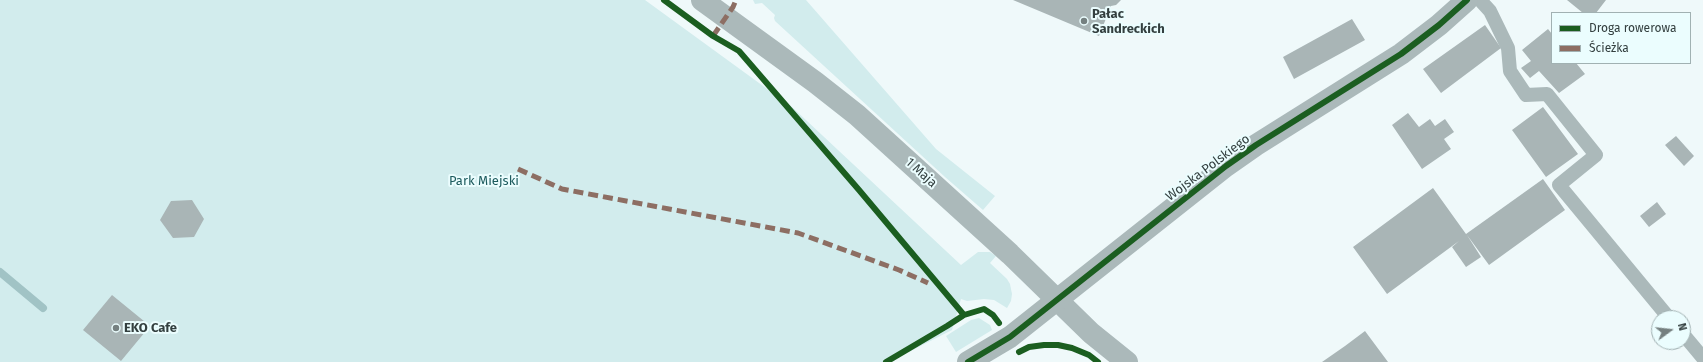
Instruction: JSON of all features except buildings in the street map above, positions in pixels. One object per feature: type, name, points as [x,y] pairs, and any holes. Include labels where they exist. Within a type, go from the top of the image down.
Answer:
[{"type":"street","name":"1 Maja","points":[[702,0],[842,103],[989,235],[1091,333],[1128,362]]},
{"type":"street","name":"Wojska Polskiego","points":[[968,362],[1010,337],[1226,166],[1256,145],[1401,54],[1439,25],[1467,0]]},
{"type":"lane","points":[[1480,0],[1490,11],[1508,48],[1510,71],[1526,95],[1547,94],[1596,156],[1559,185],[1662,310]]},
{"type":"lane","points":[[1691,344],[1703,358]]},
{"type":"green space","name":"Park Miejski","points":[[0,0],[645,0],[792,107],[961,265],[978,252],[990,252],[996,256],[990,263],[1007,279],[1010,284],[1012,294],[1011,301],[1007,308],[994,300],[984,299],[967,301],[961,299],[952,330],[889,362],[0,362]]},
{"type":"green space","points":[[753,0],[806,0],[936,149],[995,196],[983,210],[775,21],[775,15],[762,3],[755,4]]},
{"type":"green space","points":[[979,318],[990,325],[992,330],[956,352],[946,336],[971,320]]},
{"type":"waterway","points":[[0,272],[43,308]]},
{"type":"marked path","points":[[713,36],[733,7],[736,0]]},
{"type":"marked path","points":[[518,169],[562,189],[798,233],[899,270],[928,283]]},
{"type":"cycle path","points":[[664,0],[713,36],[739,51],[964,315]]},
{"type":"cycle path","points":[[968,362],[1010,337],[1226,166],[1256,145],[1401,54],[1439,25],[1467,0]]},
{"type":"cycle path","points":[[886,362],[964,315],[984,309],[993,315],[999,323]]},
{"type":"cycle path","points":[[1019,352],[1029,347],[1058,345],[1072,348],[1089,355],[1098,362]]},
{"type":"place","name":"Pałac Sandreckich","points":[[1084,21]]},
{"type":"place","name":"EKO Cafe","points":[[116,328]]}]
